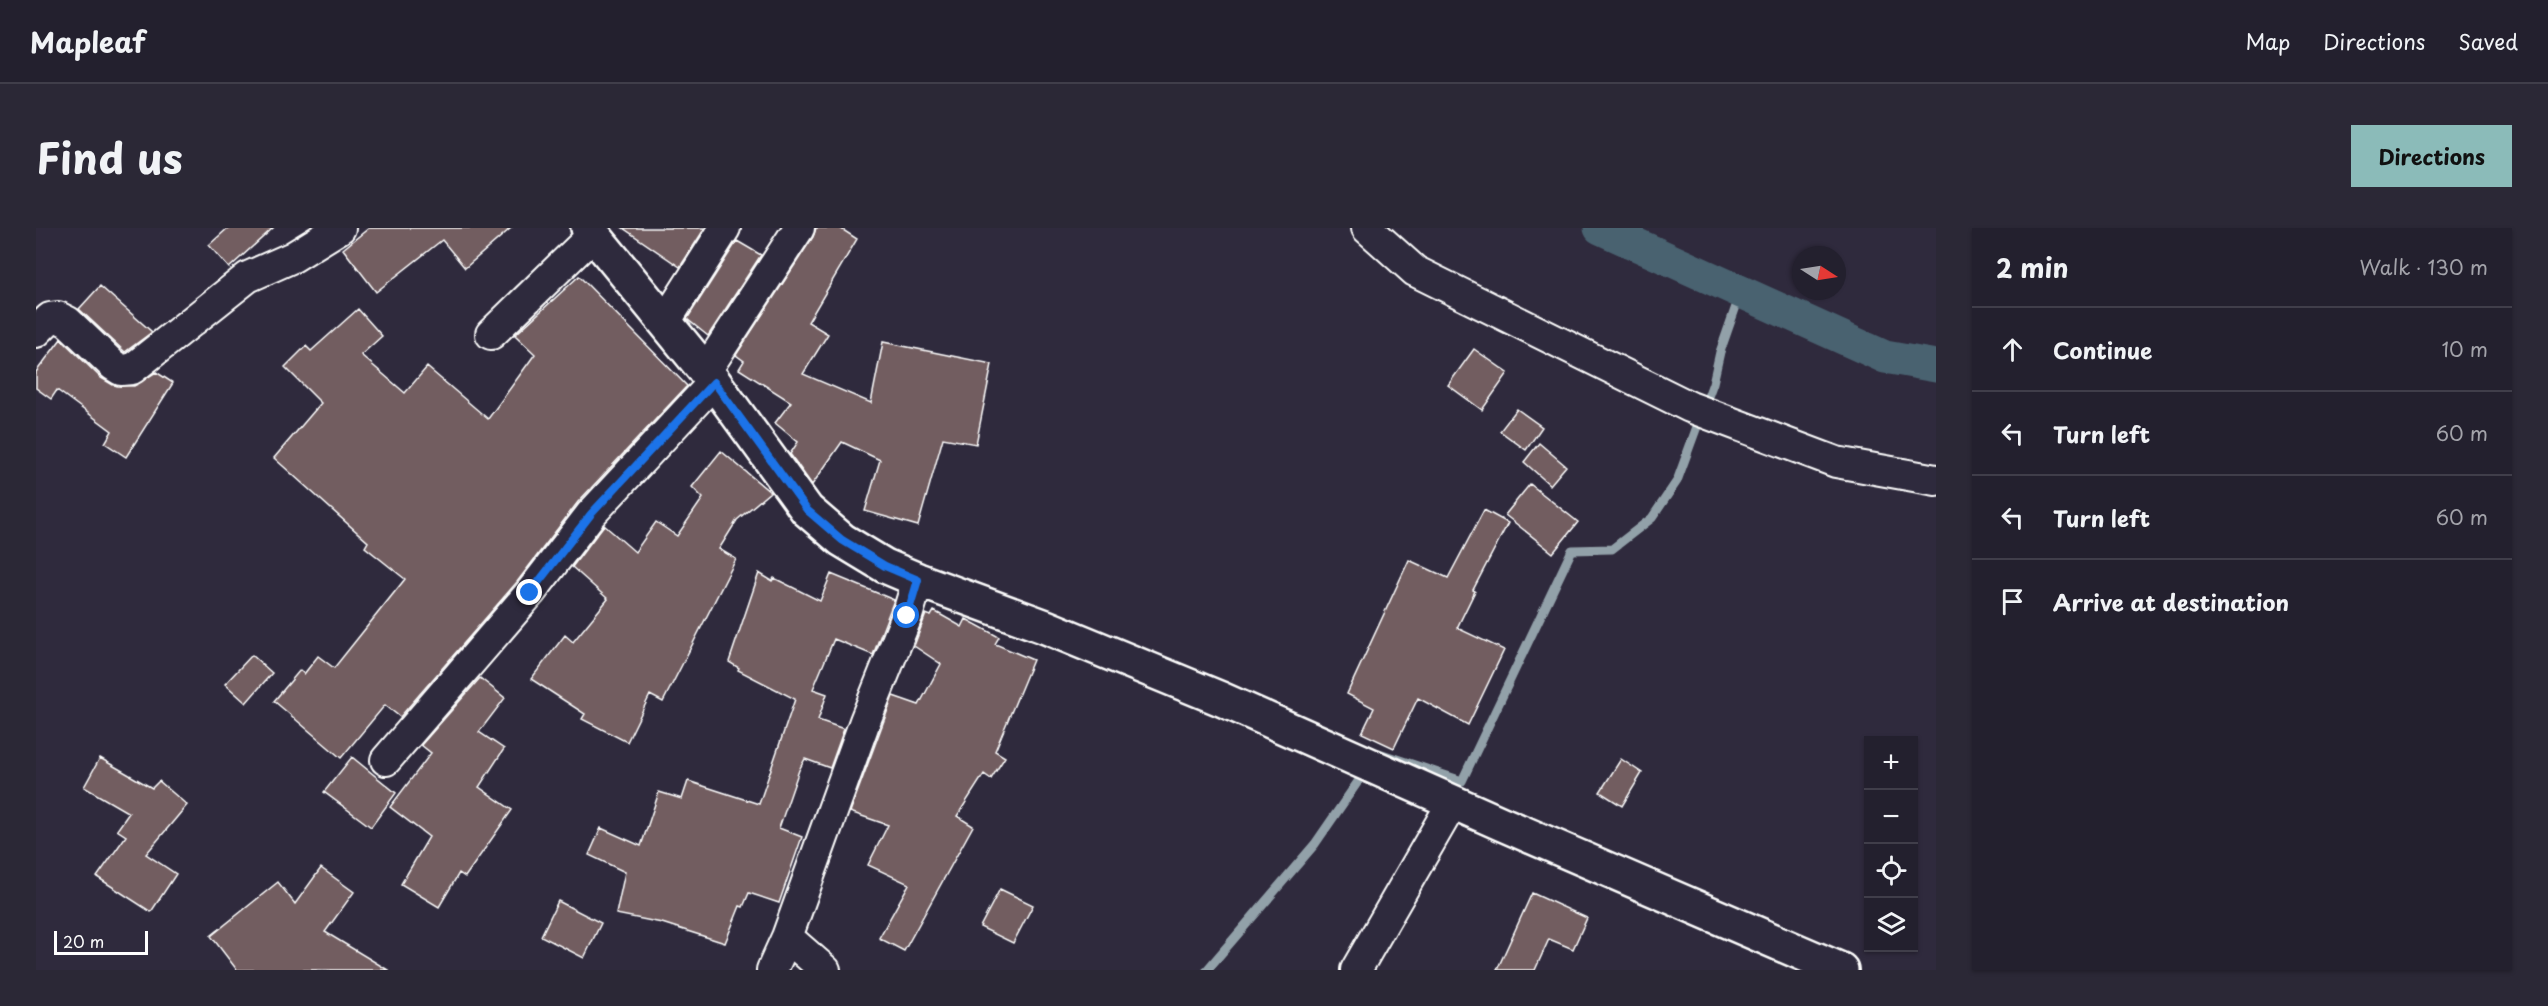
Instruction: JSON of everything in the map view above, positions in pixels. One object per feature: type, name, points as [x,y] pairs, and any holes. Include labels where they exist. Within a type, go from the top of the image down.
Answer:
[{"type":"street","points":[[36,332],[50,318],[58,317],[68,322],[113,365],[121,370],[132,369],[248,277],[293,257],[340,228]]},
{"type":"street","points":[[665,322],[725,228]]},
{"type":"street","points":[[386,760],[530,593],[591,514],[710,377],[799,228]]},
{"type":"street","points":[[1367,228],[1415,271],[1690,406],[1836,462],[1936,480]]},
{"type":"street","points":[[491,334],[590,232],[710,377],[807,510],[842,540],[885,566],[1046,627],[1221,699],[1841,970]]},
{"type":"street","points":[[772,970],[787,937],[865,721],[907,616],[918,580]]},
{"type":"street","points":[[1356,970],[1453,802]]},
{"type":"street","points":[[787,937],[825,970]]},
{"type":"building","points":[[228,228],[273,228],[229,268],[209,245]]},
{"type":"building","points":[[369,228],[511,228],[465,268],[442,240],[376,292],[343,249]]},
{"type":"building","points":[[623,228],[705,228],[680,267]]},
{"type":"building","points":[[816,228],[840,228],[857,239],[808,322],[828,334],[803,374],[871,403],[883,342],[992,364],[976,444],[943,438],[918,526],[865,511],[880,460],[842,442],[812,485],[790,454],[798,442],[775,423],[791,402],[739,369],[744,361],[736,355],[813,237]]},
{"type":"building","points":[[737,241],[761,255],[708,336],[687,319]]},
{"type":"building","points":[[579,276],[687,386],[578,502],[517,582],[400,717],[385,705],[341,758],[274,701],[300,670],[304,674],[318,656],[334,668],[405,579],[365,547],[368,542],[274,458],[321,403],[285,367],[306,346],[311,351],[358,309],[382,336],[361,355],[405,393],[427,367],[488,419],[535,354],[515,335]]},
{"type":"building","points":[[100,286],[152,332],[125,352],[79,309]]},
{"type":"building","points":[[61,339],[101,378],[113,385],[134,386],[156,372],[173,383],[126,457],[105,443],[112,431],[57,390],[51,399],[36,388],[36,372]]},
{"type":"building","points":[[1474,349],[1508,373],[1482,410],[1448,385]]},
{"type":"building","points":[[1517,409],[1542,427],[1526,450],[1500,431]]},
{"type":"building","points":[[1539,443],[1566,466],[1550,485],[1524,462]]},
{"type":"building","points":[[721,451],[770,492],[737,520],[719,549],[736,559],[663,702],[650,695],[627,742],[582,719],[585,714],[531,679],[565,635],[573,642],[608,599],[572,567],[604,525],[635,552],[656,522],[677,536],[703,498],[692,487]]},
{"type":"building","points":[[1530,484],[1578,522],[1553,553],[1505,515]]},
{"type":"building","points":[[1484,510],[1508,523],[1473,590],[1475,591],[1457,628],[1504,650],[1468,725],[1418,698],[1394,748],[1362,733],[1374,708],[1347,694],[1409,560],[1448,578]]},
{"type":"building","points":[[759,573],[772,581],[774,578],[820,601],[831,574],[894,600],[873,655],[834,639],[813,689],[827,694],[818,720],[844,729],[830,768],[805,759],[799,770],[779,828],[802,837],[779,903],[749,893],[743,907],[740,906],[725,943],[662,923],[616,914],[625,872],[589,855],[601,828],[641,846],[659,792],[682,799],[688,781],[759,804],[795,699],[738,670],[739,668],[729,662]]},
{"type":"building","points":[[934,611],[962,627],[966,619],[999,637],[995,644],[1033,660],[995,751],[1005,757],[991,779],[984,774],[957,816],[973,826],[904,951],[879,938],[909,884],[868,865],[888,825],[850,812],[893,696],[919,705],[941,664],[914,646],[926,614],[931,616]]},
{"type":"building","points":[[252,655],[272,673],[246,703],[225,684]]},
{"type":"building","points":[[480,678],[505,698],[479,732],[504,749],[479,787],[512,810],[465,877],[459,873],[439,907],[401,884],[429,837],[390,807],[431,753],[421,745]]},
{"type":"building","points":[[352,757],[396,793],[371,827],[324,792]]},
{"type":"building","points":[[100,758],[152,788],[159,781],[187,805],[146,854],[176,874],[151,912],[97,877],[126,836],[117,830],[129,813],[84,787]]},
{"type":"building","points":[[1621,759],[1642,773],[1622,806],[1600,792]]},
{"type":"building","points":[[321,868],[354,892],[325,932],[388,970],[237,970],[211,936],[278,882],[295,904]]},
{"type":"building","points":[[1000,889],[1033,905],[1013,943],[980,927]]},
{"type":"building","points":[[1532,893],[1587,918],[1573,949],[1549,939],[1535,970],[1497,970]]},
{"type":"building","points":[[558,901],[601,923],[584,958],[541,936]]},
{"type":"waterway","points":[[1600,228],[1885,357],[1936,366]]},
{"type":"waterway","points":[[1379,753],[1462,781],[1572,550],[1612,549],[1652,518],[1677,481],[1713,383],[1720,352],[1741,292]]},
{"type":"waterway","points":[[1207,970],[1315,844],[1366,770]]},
{"type":"route","points":[[530,593],[591,514],[714,382],[807,510],[842,540],[885,566],[918,580],[907,616]]}]
